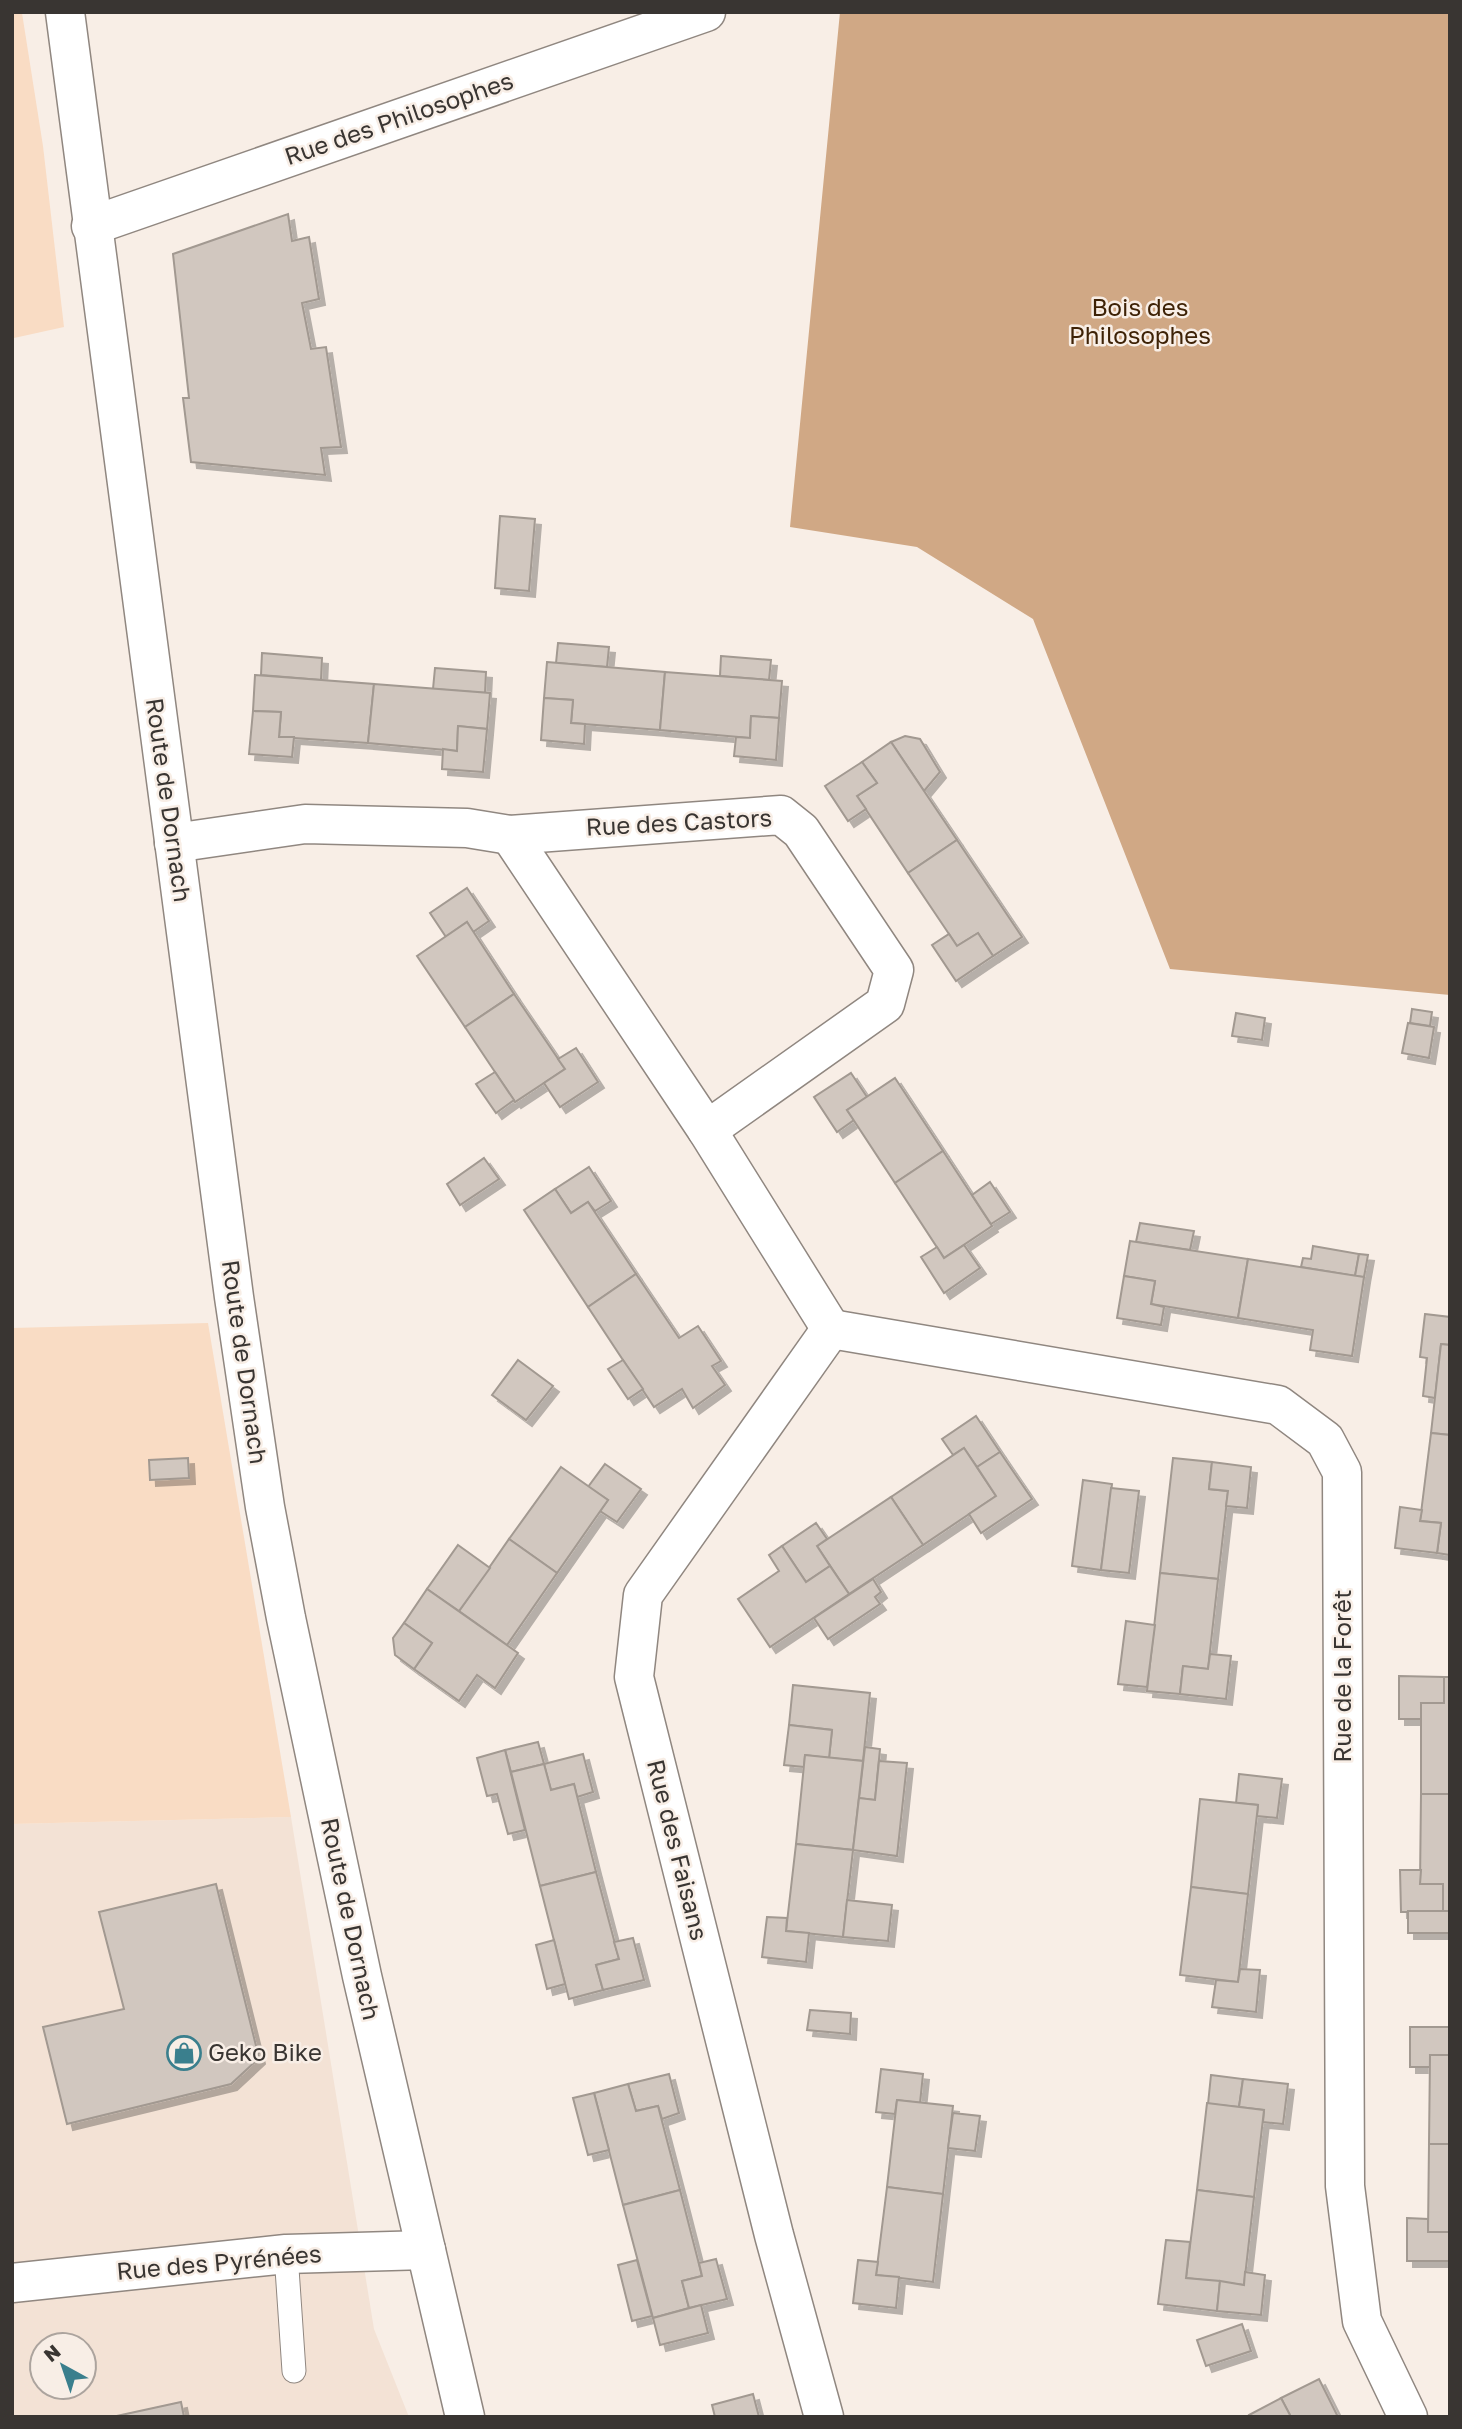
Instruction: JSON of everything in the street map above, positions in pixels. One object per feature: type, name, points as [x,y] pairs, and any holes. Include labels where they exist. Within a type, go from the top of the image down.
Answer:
[{"type":"street","name":"Route de Dornach","points":[[65,12],[91,226],[234,1297],[265,1507],[362,1976],[464,2417]]},
{"type":"street","name":"Rue des Philosophes","points":[[91,226],[706,12]]},
{"type":"street","name":"Rue des Castors","points":[[174,843],[305,824],[467,828],[510,835],[781,815],[801,831],[894,970],[884,1004],[707,1129]]},
{"type":"street","points":[[510,835],[707,1129],[831,1329]]},
{"type":"street","name":"Rue des Faisans","points":[[824,2417],[774,2235],[634,1677],[643,1595],[831,1329]]},
{"type":"street","name":"Rue de la Forêt","points":[[831,1329],[1278,1405],[1325,1440],[1331,1451],[1342,1472],[1345,2186],[1362,2321],[1408,2417]]},
{"type":"street","name":"Rue des Pyrénées","points":[[12,2283],[286,2254],[426,2250]]},
{"type":"lane","points":[[286,2254],[294,2371]]},
{"type":"shaded area","points":[[12,12],[22,13],[43,146],[64,327],[14,338]]},
{"type":"shaded area","points":[[208,1323],[291,1817],[12,1824],[12,1328]]},
{"type":"shaded area","points":[[291,1817],[374,2329],[409,2417],[12,2417],[12,1824]]},
{"type":"green space","name":"Bois des Philosophes","points":[[840,12],[1450,12],[1450,995],[1170,969],[1033,619],[917,547],[790,527]]},
{"type":"building","points":[[288,214],[292,241],[309,237],[319,299],[302,303],[311,349],[326,347],[341,447],[321,448],[325,475],[191,462],[183,398],[189,398],[173,254]]},
{"type":"building","points":[[500,516],[535,519],[529,591],[495,588]]},
{"type":"building","points":[[558,643],[609,647],[607,667],[556,663]]},
{"type":"building","points":[[262,653],[322,658],[321,680],[261,675]]},
{"type":"building","points":[[721,656],[771,660],[769,680],[720,676]]},
{"type":"building","points":[[547,662],[665,672],[660,730],[571,723],[573,700],[544,698]]},
{"type":"building","points":[[435,668],[486,672],[485,693],[433,689]]},
{"type":"building","points":[[665,672],[782,681],[779,718],[751,716],[750,738],[660,730]]},
{"type":"building","points":[[255,675],[374,684],[368,743],[279,737],[281,712],[253,711]]},
{"type":"building","points":[[374,684],[490,693],[487,729],[458,726],[457,751],[368,743]]},
{"type":"building","points":[[544,698],[573,700],[571,723],[585,724],[584,744],[541,740]]},
{"type":"building","points":[[253,711],[281,712],[279,737],[294,737],[292,757],[249,754]]},
{"type":"building","points":[[751,716],[779,718],[776,760],[734,756],[736,737],[750,738]]},
{"type":"building","points":[[458,726],[487,729],[483,772],[442,769],[443,749],[457,751]]},
{"type":"building","points":[[905,736],[920,739],[940,772],[924,791],[891,742]]},
{"type":"building","points":[[891,742],[957,840],[908,873],[857,796],[877,783],[862,762]]},
{"type":"building","points":[[862,762],[877,783],[857,796],[866,809],[848,821],[825,786]]},
{"type":"building","points":[[957,840],[1022,937],[993,956],[978,933],[957,946],[908,873]]},
{"type":"building","points":[[467,888],[489,921],[473,932],[467,922],[446,937],[430,913]]},
{"type":"building","points":[[467,922],[514,994],[465,1027],[417,956]]},
{"type":"building","points":[[978,933],[993,956],[956,981],[932,945],[949,934],[957,946]]},
{"type":"building","points":[[514,994],[565,1069],[515,1102],[465,1027]]},
{"type":"building","points":[[1412,1009],[1432,1012],[1430,1026],[1410,1023]]},
{"type":"building","points":[[1236,1013],[1265,1018],[1262,1040],[1232,1036]]},
{"type":"building","points":[[1408,1023],[1434,1027],[1429,1058],[1402,1053]]},
{"type":"building","points":[[576,1048],[598,1082],[560,1107],[544,1083],[565,1069],[558,1059]]},
{"type":"building","points":[[495,1072],[514,1100],[496,1113],[476,1084]]},
{"type":"building","points":[[851,1073],[867,1097],[847,1110],[854,1120],[837,1132],[814,1097]]},
{"type":"building","points":[[895,1078],[943,1151],[895,1183],[847,1110]]},
{"type":"building","points":[[943,1151],[992,1226],[944,1258],[895,1183]]},
{"type":"building","points":[[484,1158],[499,1179],[460,1205],[447,1184]]},
{"type":"building","points":[[589,1167],[611,1201],[595,1211],[588,1202],[571,1213],[555,1189]]},
{"type":"building","points":[[990,1182],[1010,1212],[991,1224],[972,1195]]},
{"type":"building","points":[[555,1189],[571,1213],[588,1202],[636,1274],[588,1307],[524,1210]]},
{"type":"building","points":[[1140,1223],[1194,1231],[1190,1250],[1136,1242]]},
{"type":"building","points":[[1130,1241],[1248,1259],[1238,1318],[1151,1304],[1155,1281],[1124,1276]]},
{"type":"building","points":[[964,1245],[980,1268],[944,1293],[921,1257],[937,1247],[944,1258]]},
{"type":"building","points":[[1313,1246],[1359,1254],[1355,1276],[1301,1267],[1303,1258],[1311,1259]]},
{"type":"building","points":[[1359,1254],[1368,1255],[1364,1277],[1355,1276]]},
{"type":"building","points":[[1248,1259],[1364,1277],[1352,1356],[1310,1350],[1313,1330],[1238,1318]]},
{"type":"building","points":[[636,1274],[679,1338],[698,1326],[721,1361],[712,1366],[725,1385],[693,1408],[682,1389],[654,1407],[588,1307]]},
{"type":"building","points":[[1124,1276],[1155,1281],[1151,1304],[1164,1307],[1161,1325],[1117,1318]]},
{"type":"building","points":[[1425,1314],[1450,1317],[1450,1345],[1441,1344],[1435,1398],[1423,1396],[1427,1358],[1420,1357]]},
{"type":"building","points":[[1441,1344],[1450,1345],[1450,1435],[1431,1433]]},
{"type":"building","points":[[518,1360],[553,1386],[526,1420],[492,1395]]},
{"type":"building","points":[[623,1360],[643,1389],[628,1399],[608,1369]]},
{"type":"building","points":[[976,1416],[1000,1452],[977,1467],[964,1448],[953,1455],[942,1439]]},
{"type":"building","points":[[1431,1433],[1450,1435],[1450,1555],[1437,1553],[1441,1523],[1420,1521]]},
{"type":"building","points":[[964,1448],[996,1496],[923,1545],[891,1497]]},
{"type":"building","points":[[1000,1452],[1032,1499],[981,1533],[969,1514],[996,1496],[977,1467]]},
{"type":"building","points":[[188,1458],[189,1478],[150,1480],[149,1460]]},
{"type":"building","points":[[1173,1458],[1212,1462],[1209,1489],[1228,1491],[1218,1579],[1160,1573]]},
{"type":"building","points":[[1212,1462],[1251,1467],[1247,1508],[1226,1506],[1228,1491],[1209,1489]]},
{"type":"building","points":[[605,1464],[641,1489],[617,1522],[600,1511],[608,1500],[588,1487]]},
{"type":"building","points":[[561,1467],[608,1500],[557,1573],[509,1539]]},
{"type":"building","points":[[1083,1480],[1112,1484],[1101,1570],[1072,1566]]},
{"type":"building","points":[[1111,1488],[1139,1491],[1129,1573],[1101,1570]]},
{"type":"building","points":[[891,1497],[923,1545],[849,1594],[817,1546]]},
{"type":"building","points":[[1400,1507],[1422,1510],[1420,1521],[1441,1523],[1437,1553],[1395,1548]]},
{"type":"building","points":[[816,1523],[827,1539],[817,1546],[830,1566],[806,1582],[782,1546]]},
{"type":"building","points":[[509,1539],[557,1573],[507,1645],[459,1611]]},
{"type":"building","points":[[458,1545],[490,1568],[459,1611],[427,1589]]},
{"type":"building","points":[[782,1546],[806,1582],[830,1566],[849,1594],[770,1647],[738,1599],[779,1571],[769,1555]]},
{"type":"building","points":[[1160,1573],[1218,1579],[1208,1669],[1183,1666],[1180,1694],[1147,1691]]},
{"type":"building","points":[[873,1579],[881,1592],[875,1597],[880,1604],[828,1639],[814,1618]]},
{"type":"building","points":[[427,1589],[518,1653],[495,1688],[477,1675],[459,1701],[414,1669],[432,1643],[404,1623]]},
{"type":"building","points":[[1126,1621],[1155,1625],[1147,1687],[1118,1684]]},
{"type":"building","points":[[404,1623],[432,1643],[414,1669],[395,1655],[393,1638]]},
{"type":"building","points":[[1210,1654],[1231,1656],[1226,1699],[1180,1694],[1183,1666],[1208,1669]]},
{"type":"building","points":[[1399,1676],[1444,1677],[1444,1703],[1421,1703],[1422,1719],[1399,1719]]},
{"type":"building","points":[[1444,1677],[1450,1677],[1450,1794],[1421,1794],[1421,1703],[1444,1703]]},
{"type":"building","points":[[793,1685],[870,1693],[863,1761],[829,1758],[832,1730],[789,1725]]},
{"type":"building","points":[[789,1725],[832,1730],[829,1758],[805,1755],[804,1767],[784,1765]]},
{"type":"building","points":[[538,1742],[544,1764],[511,1772],[505,1750]]},
{"type":"building","points":[[865,1747],[880,1749],[875,1800],[859,1798]]},
{"type":"building","points":[[505,1750],[525,1830],[508,1834],[497,1794],[487,1796],[477,1758]]},
{"type":"building","points":[[583,1754],[593,1792],[577,1797],[574,1784],[551,1790],[544,1764]]},
{"type":"building","points":[[805,1755],[863,1761],[853,1850],[796,1844]]},
{"type":"building","points":[[879,1761],[907,1763],[897,1856],[853,1850],[859,1798],[875,1800]]},
{"type":"building","points":[[544,1764],[551,1790],[574,1784],[596,1872],[540,1886],[511,1772]]},
{"type":"building","points":[[1239,1774],[1282,1779],[1277,1818],[1257,1816],[1258,1805],[1236,1803]]},
{"type":"building","points":[[1421,1794],[1450,1794],[1450,1911],[1443,1912],[1443,1884],[1420,1884]]},
{"type":"building","points":[[1200,1799],[1258,1805],[1248,1894],[1191,1887]]},
{"type":"building","points":[[796,1844],[853,1850],[843,1937],[786,1931]]},
{"type":"building","points":[[1400,1870],[1421,1870],[1420,1884],[1443,1884],[1443,1912],[1401,1912]]},
{"type":"building","points":[[596,1872],[619,1959],[596,1965],[603,1990],[569,1999],[540,1886]]},
{"type":"building","points":[[216,1884],[259,2058],[231,2084],[67,2124],[43,2027],[124,2009],[99,1912]]},
{"type":"building","points":[[1191,1887],[1248,1894],[1238,1982],[1180,1975]]},
{"type":"building","points":[[847,1900],[892,1905],[888,1941],[843,1937]]},
{"type":"building","points":[[1408,1911],[1449,1911],[1449,1933],[1408,1933]]},
{"type":"building","points":[[767,1917],[787,1918],[786,1931],[809,1933],[806,1962],[762,1957]]},
{"type":"building","points":[[633,1938],[644,1980],[603,1990],[596,1965],[619,1959],[614,1942]]},
{"type":"building","points":[[554,1940],[565,1984],[547,1989],[536,1945]]},
{"type":"building","points":[[1240,1969],[1260,1970],[1256,2012],[1212,2007],[1216,1980],[1238,1982]]},
{"type":"building","points":[[810,2010],[851,2013],[850,2034],[807,2030]]},
{"type":"building","points":[[1410,2027],[1450,2027],[1450,2055],[1430,2055],[1431,2067],[1410,2067]]},
{"type":"building","points":[[1430,2055],[1450,2055],[1450,2144],[1429,2144]]},
{"type":"building","points":[[881,2069],[923,2074],[920,2103],[897,2100],[895,2114],[876,2112]]},
{"type":"building","points":[[669,2074],[679,2113],[662,2119],[658,2106],[636,2111],[628,2084]]},
{"type":"building","points":[[1211,2075],[1243,2079],[1239,2107],[1208,2104]]},
{"type":"building","points":[[1243,2079],[1288,2084],[1283,2124],[1263,2122],[1264,2110],[1239,2107]]},
{"type":"building","points":[[628,2084],[636,2111],[658,2106],[680,2190],[623,2205],[594,2093]]},
{"type":"building","points":[[594,2093],[609,2150],[588,2155],[573,2098]]},
{"type":"building","points":[[897,2100],[953,2106],[943,2194],[887,2187]]},
{"type":"building","points":[[1207,2103],[1264,2110],[1254,2197],[1197,2190]]},
{"type":"building","points":[[953,2113],[980,2116],[975,2151],[948,2148]]},
{"type":"building","points":[[1429,2144],[1450,2144],[1450,2232],[1428,2232]]},
{"type":"building","points":[[887,2187],[943,2194],[933,2282],[876,2275]]},
{"type":"building","points":[[680,2190],[702,2276],[682,2281],[689,2308],[653,2318],[623,2205]]},
{"type":"building","points":[[1197,2190],[1254,2197],[1244,2285],[1186,2278]]},
{"type":"building","points":[[1407,2218],[1428,2219],[1428,2232],[1450,2232],[1450,2261],[1407,2261]]},
{"type":"building","points":[[1166,2240],[1190,2242],[1186,2278],[1220,2281],[1217,2311],[1158,2304]]},
{"type":"building","points":[[716,2259],[727,2299],[689,2308],[682,2281],[702,2276],[699,2263]]},
{"type":"building","points":[[637,2260],[652,2316],[632,2321],[618,2265]]},
{"type":"building","points":[[858,2260],[878,2262],[876,2275],[899,2277],[896,2308],[853,2303]]},
{"type":"building","points":[[1245,2272],[1265,2275],[1261,2315],[1217,2311],[1220,2281],[1244,2285]]},
{"type":"building","points":[[701,2305],[708,2333],[660,2345],[653,2318]]},
{"type":"building","points":[[1242,2324],[1251,2351],[1206,2366],[1197,2340]]},
{"type":"building","points":[[1319,2379],[1338,2417],[1291,2417],[1281,2398]]},
{"type":"building","points":[[753,2394],[759,2417],[715,2417],[712,2405]]},
{"type":"building","points":[[1281,2398],[1291,2417],[1250,2417],[1249,2415]]},
{"type":"building","points":[[181,2402],[184,2417],[112,2417]]},
{"type":"place","name":"Geko Bike","points":[[184,2053]]}]
